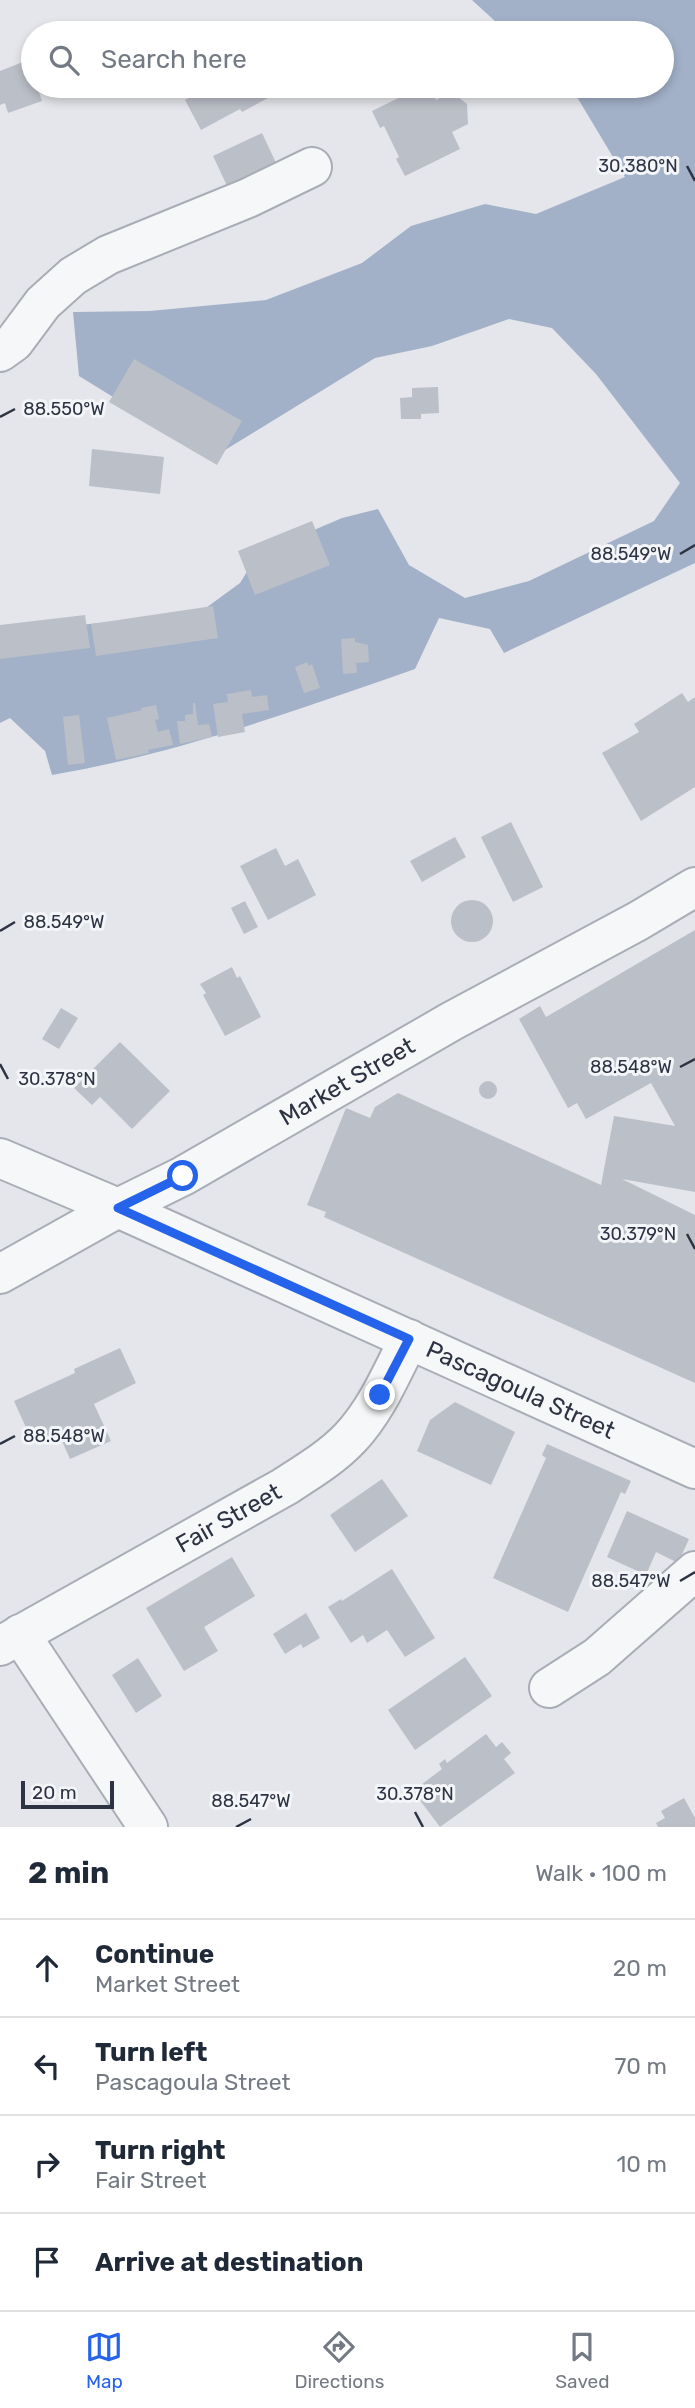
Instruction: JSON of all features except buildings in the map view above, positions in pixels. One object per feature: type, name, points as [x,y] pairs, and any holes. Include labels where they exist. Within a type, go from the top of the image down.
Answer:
[{"type":"street","points":[[0,352],[14,342],[43,303],[73,276],[108,255],[248,198],[312,167]]},
{"type":"street","name":"Market Street","points":[[0,1275],[118,1208],[183,1176],[452,1021],[638,921],[695,887]]},
{"type":"street","name":"Pascagoula Street","points":[[0,1158],[118,1208],[695,1469]]},
{"type":"street","name":"Fair Street","points":[[10,1640],[284,1487],[323,1462],[352,1437],[380,1395],[409,1339]]},
{"type":"street","points":[[550,1688],[597,1657],[695,1571]]},
{"type":"street","points":[[10,1640],[148,1827]]},
{"type":"water","points":[[472,0],[695,0],[695,563],[504,653],[490,629],[439,618],[415,669],[190,743],[52,775],[45,751],[10,718],[0,723],[0,633],[199,613],[240,583],[258,554],[342,518],[378,509],[409,565],[465,598],[529,581],[654,521],[680,483],[596,374],[552,328],[509,319],[432,346],[375,358],[212,458],[79,376],[73,312],[150,311],[266,300],[362,263],[411,226],[485,204],[536,214],[625,177],[578,98],[674,98],[674,21],[495,21]]},
{"type":"route","points":[[183,1176],[118,1208],[409,1339],[380,1395]]}]
